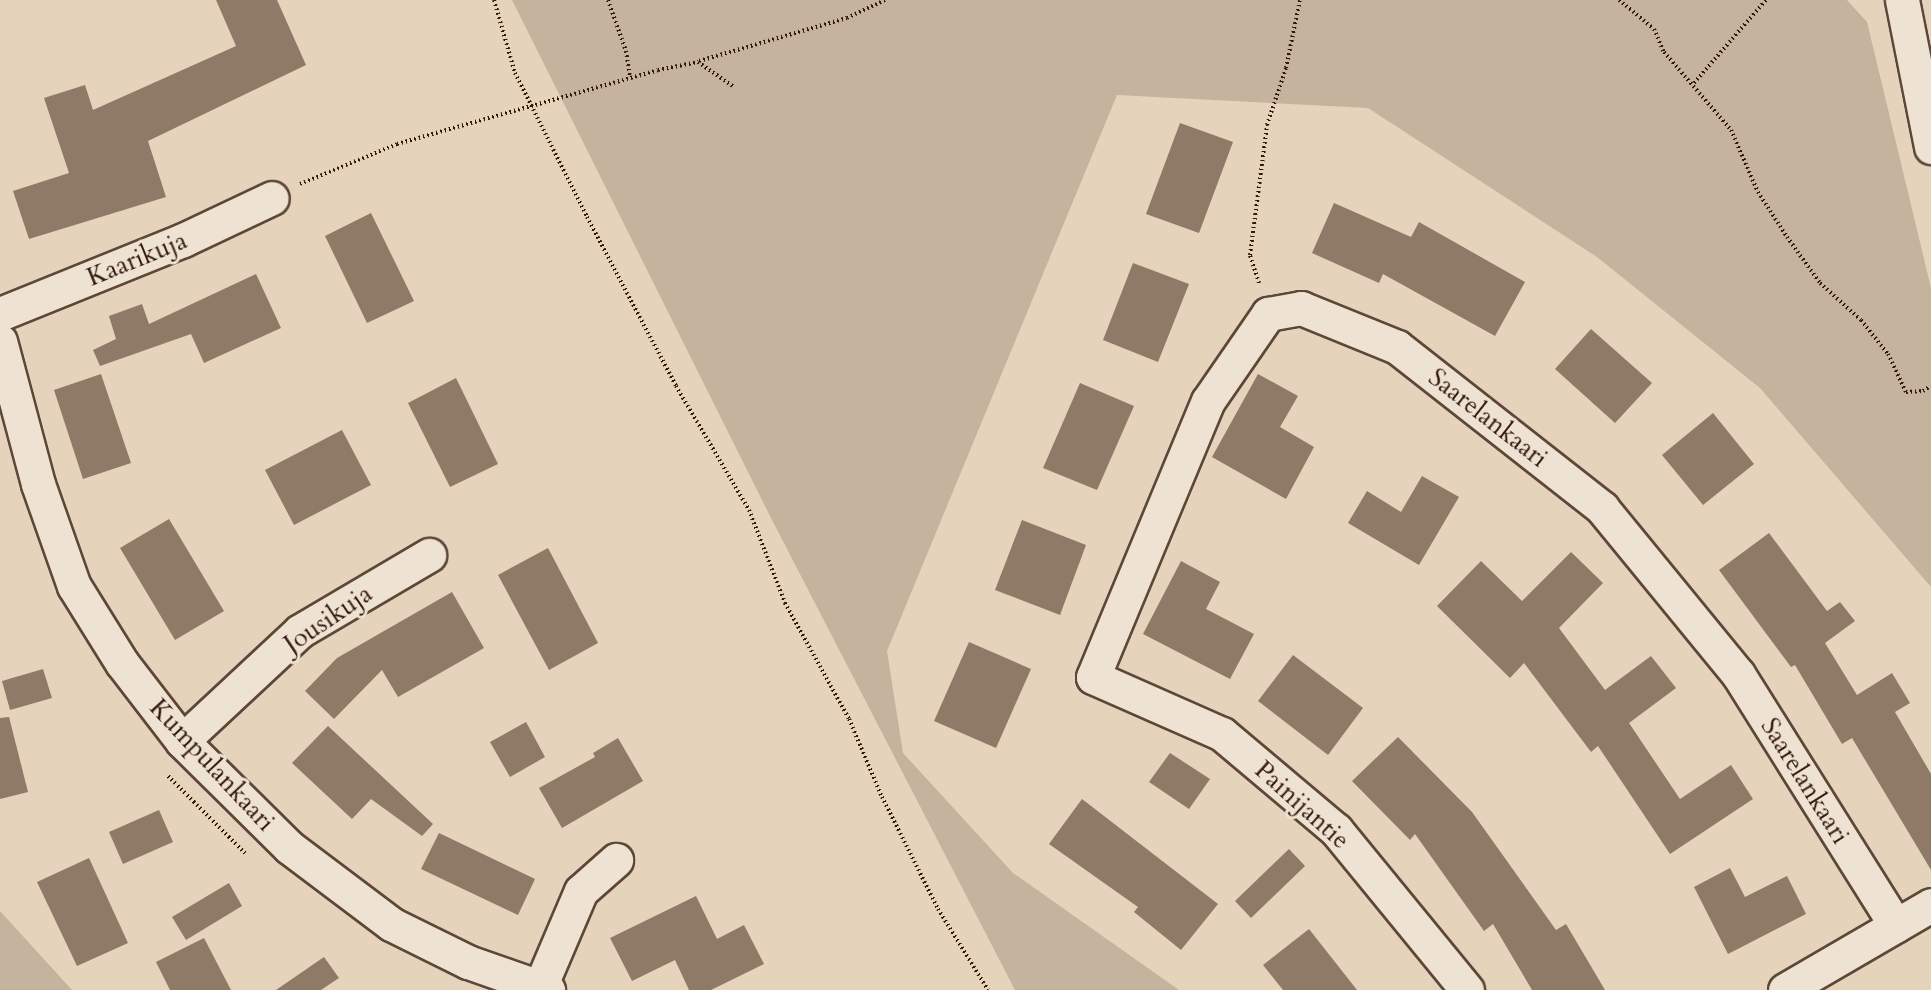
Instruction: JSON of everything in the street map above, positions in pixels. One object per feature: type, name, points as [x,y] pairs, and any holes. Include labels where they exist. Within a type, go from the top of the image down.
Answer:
[{"type":"street","points":[[1902,0],[1907,13],[1931,147]]},
{"type":"street","name":"Kaarikuja","points":[[0,314],[183,240],[272,198]]},
{"type":"street","name":"Saarelankaari","points":[[1268,314],[1301,308],[1397,346],[1602,508],[1738,674],[1896,926]]},
{"type":"street","name":"Painijantie","points":[[1268,314],[1208,401],[1093,677],[1230,742],[1336,830],[1467,990]]},
{"type":"street","name":"Kumpulankaari","points":[[0,341],[38,484],[74,586],[122,663],[182,741],[289,847],[391,924],[468,962],[544,988]]},
{"type":"street","name":"Jousikuja","points":[[182,741],[300,631],[429,555]]},
{"type":"street","points":[[544,988],[581,891],[616,860]]},
{"type":"street","points":[[1785,990],[1931,905]]},
{"type":"path","points":[[494,0],[516,73],[676,386],[749,510],[785,603],[849,719],[882,797],[938,909],[988,990]]},
{"type":"path","points":[[608,0],[626,51],[630,77]]},
{"type":"path","points":[[272,198],[397,144],[630,77],[698,62],[847,18],[885,0]]},
{"type":"path","points":[[1268,314],[1250,255],[1267,125],[1286,68],[1300,0]]},
{"type":"path","points":[[1619,0],[1654,29],[1664,52],[1694,83],[1731,130],[1758,192],[1821,283],[1861,320],[1888,354],[1906,392],[1923,391],[1931,386]]},
{"type":"path","points":[[1694,83],[1766,0]]},
{"type":"path","points":[[698,62],[734,87]]},
{"type":"shaded area","points":[[512,0],[1847,0],[1867,22],[1931,288],[1931,587],[1760,388],[1597,257],[1368,108],[1117,95],[887,651],[903,753],[1013,873],[1179,990],[1015,990],[771,518]]},
{"type":"shaded area","points":[[0,911],[72,990],[0,990]]},
{"type":"building","points":[[216,0],[277,0],[306,65],[148,141],[166,197],[29,239],[13,191],[69,173],[44,98],[85,85],[93,110],[236,46]]},
{"type":"building","points":[[1180,123],[1233,142],[1199,233],[1146,214]]},
{"type":"building","points":[[1334,203],[1411,237],[1419,222],[1525,282],[1495,336],[1383,274],[1379,283],[1312,253]]},
{"type":"building","points":[[371,213],[414,301],[367,323],[325,236]]},
{"type":"building","points":[[1133,263],[1189,284],[1158,362],[1103,340]]},
{"type":"building","points":[[256,274],[281,328],[204,363],[191,334],[100,366],[93,350],[116,339],[109,316],[142,304],[149,324]]},
{"type":"building","points":[[1591,329],[1652,383],[1615,423],[1555,369]]},
{"type":"building","points":[[101,374],[131,463],[83,479],[54,390]]},
{"type":"building","points":[[1258,374],[1298,396],[1280,427],[1314,447],[1286,499],[1212,457]]},
{"type":"building","points":[[456,378],[498,464],[450,487],[408,403]]},
{"type":"building","points":[[1080,383],[1134,406],[1097,490],[1043,468]]},
{"type":"building","points":[[1713,413],[1754,464],[1703,505],[1662,455]]},
{"type":"building","points":[[342,430],[371,485],[294,525],[265,470]]},
{"type":"building","points":[[1422,476],[1459,497],[1419,565],[1348,523],[1367,491],[1401,512]]},
{"type":"building","points":[[169,519],[224,611],[175,640],[120,548]]},
{"type":"building","points":[[1022,520],[1086,545],[1060,615],[995,590]]},
{"type":"building","points":[[1769,533],[1827,611],[1840,602],[1855,621],[1825,643],[1857,695],[1892,673],[1910,703],[1895,712],[1931,774],[1931,870],[1852,738],[1842,744],[1795,665],[1791,667],[1719,570]]},
{"type":"building","points":[[548,548],[598,643],[549,670],[498,575]]},
{"type":"building","points":[[1571,552],[1603,583],[1559,628],[1605,690],[1651,656],[1676,688],[1629,723],[1680,799],[1731,765],[1753,799],[1670,854],[1598,746],[1591,752],[1524,663],[1510,678],[1437,606],[1481,561],[1522,601]]},
{"type":"building","points":[[1181,561],[1220,582],[1206,609],[1254,634],[1230,679],[1143,634]]},
{"type":"building","points":[[452,592],[484,648],[398,697],[382,670],[334,719],[305,691],[337,658]]},
{"type":"building","points":[[969,642],[1031,669],[996,748],[934,721]]},
{"type":"building","points":[[1293,655],[1363,708],[1328,755],[1258,701]]},
{"type":"building","points":[[43,669],[52,698],[10,710],[2,681]]},
{"type":"building","points":[[9,717],[28,792],[0,799],[0,718]]},
{"type":"building","points":[[526,722],[545,757],[510,777],[490,742]]},
{"type":"building","points":[[328,726],[433,824],[422,836],[371,799],[352,819],[292,763]]},
{"type":"building","points":[[1398,737],[1472,812],[1556,930],[1566,924],[1605,990],[1532,990],[1493,924],[1484,931],[1415,834],[1410,840],[1352,781]]},
{"type":"building","points":[[618,738],[643,781],[562,828],[539,788],[595,757],[593,753]]},
{"type":"building","points":[[1170,753],[1210,779],[1189,809],[1149,782]]},
{"type":"building","points":[[1082,799],[1218,904],[1181,950],[1134,912],[1138,907],[1049,844]]},
{"type":"building","points":[[159,810],[173,842],[123,864],[109,832]]},
{"type":"building","points":[[439,833],[535,879],[518,915],[421,869]]},
{"type":"building","points":[[1289,849],[1305,866],[1251,918],[1235,901]]},
{"type":"building","points":[[89,858],[128,943],[77,966],[37,882]]},
{"type":"building","points":[[1730,868],[1745,897],[1787,876],[1806,914],[1728,954],[1694,887]]},
{"type":"building","points":[[229,883],[242,906],[186,940],[172,917]]},
{"type":"building","points":[[696,896],[717,939],[744,925],[764,964],[711,990],[689,990],[675,960],[632,981],[610,938]]},
{"type":"building","points":[[1309,929],[1357,990],[1283,990],[1263,965]]},
{"type":"building","points":[[204,938],[231,990],[170,990],[156,962]]},
{"type":"building","points":[[324,957],[339,978],[321,990],[276,990]]}]
